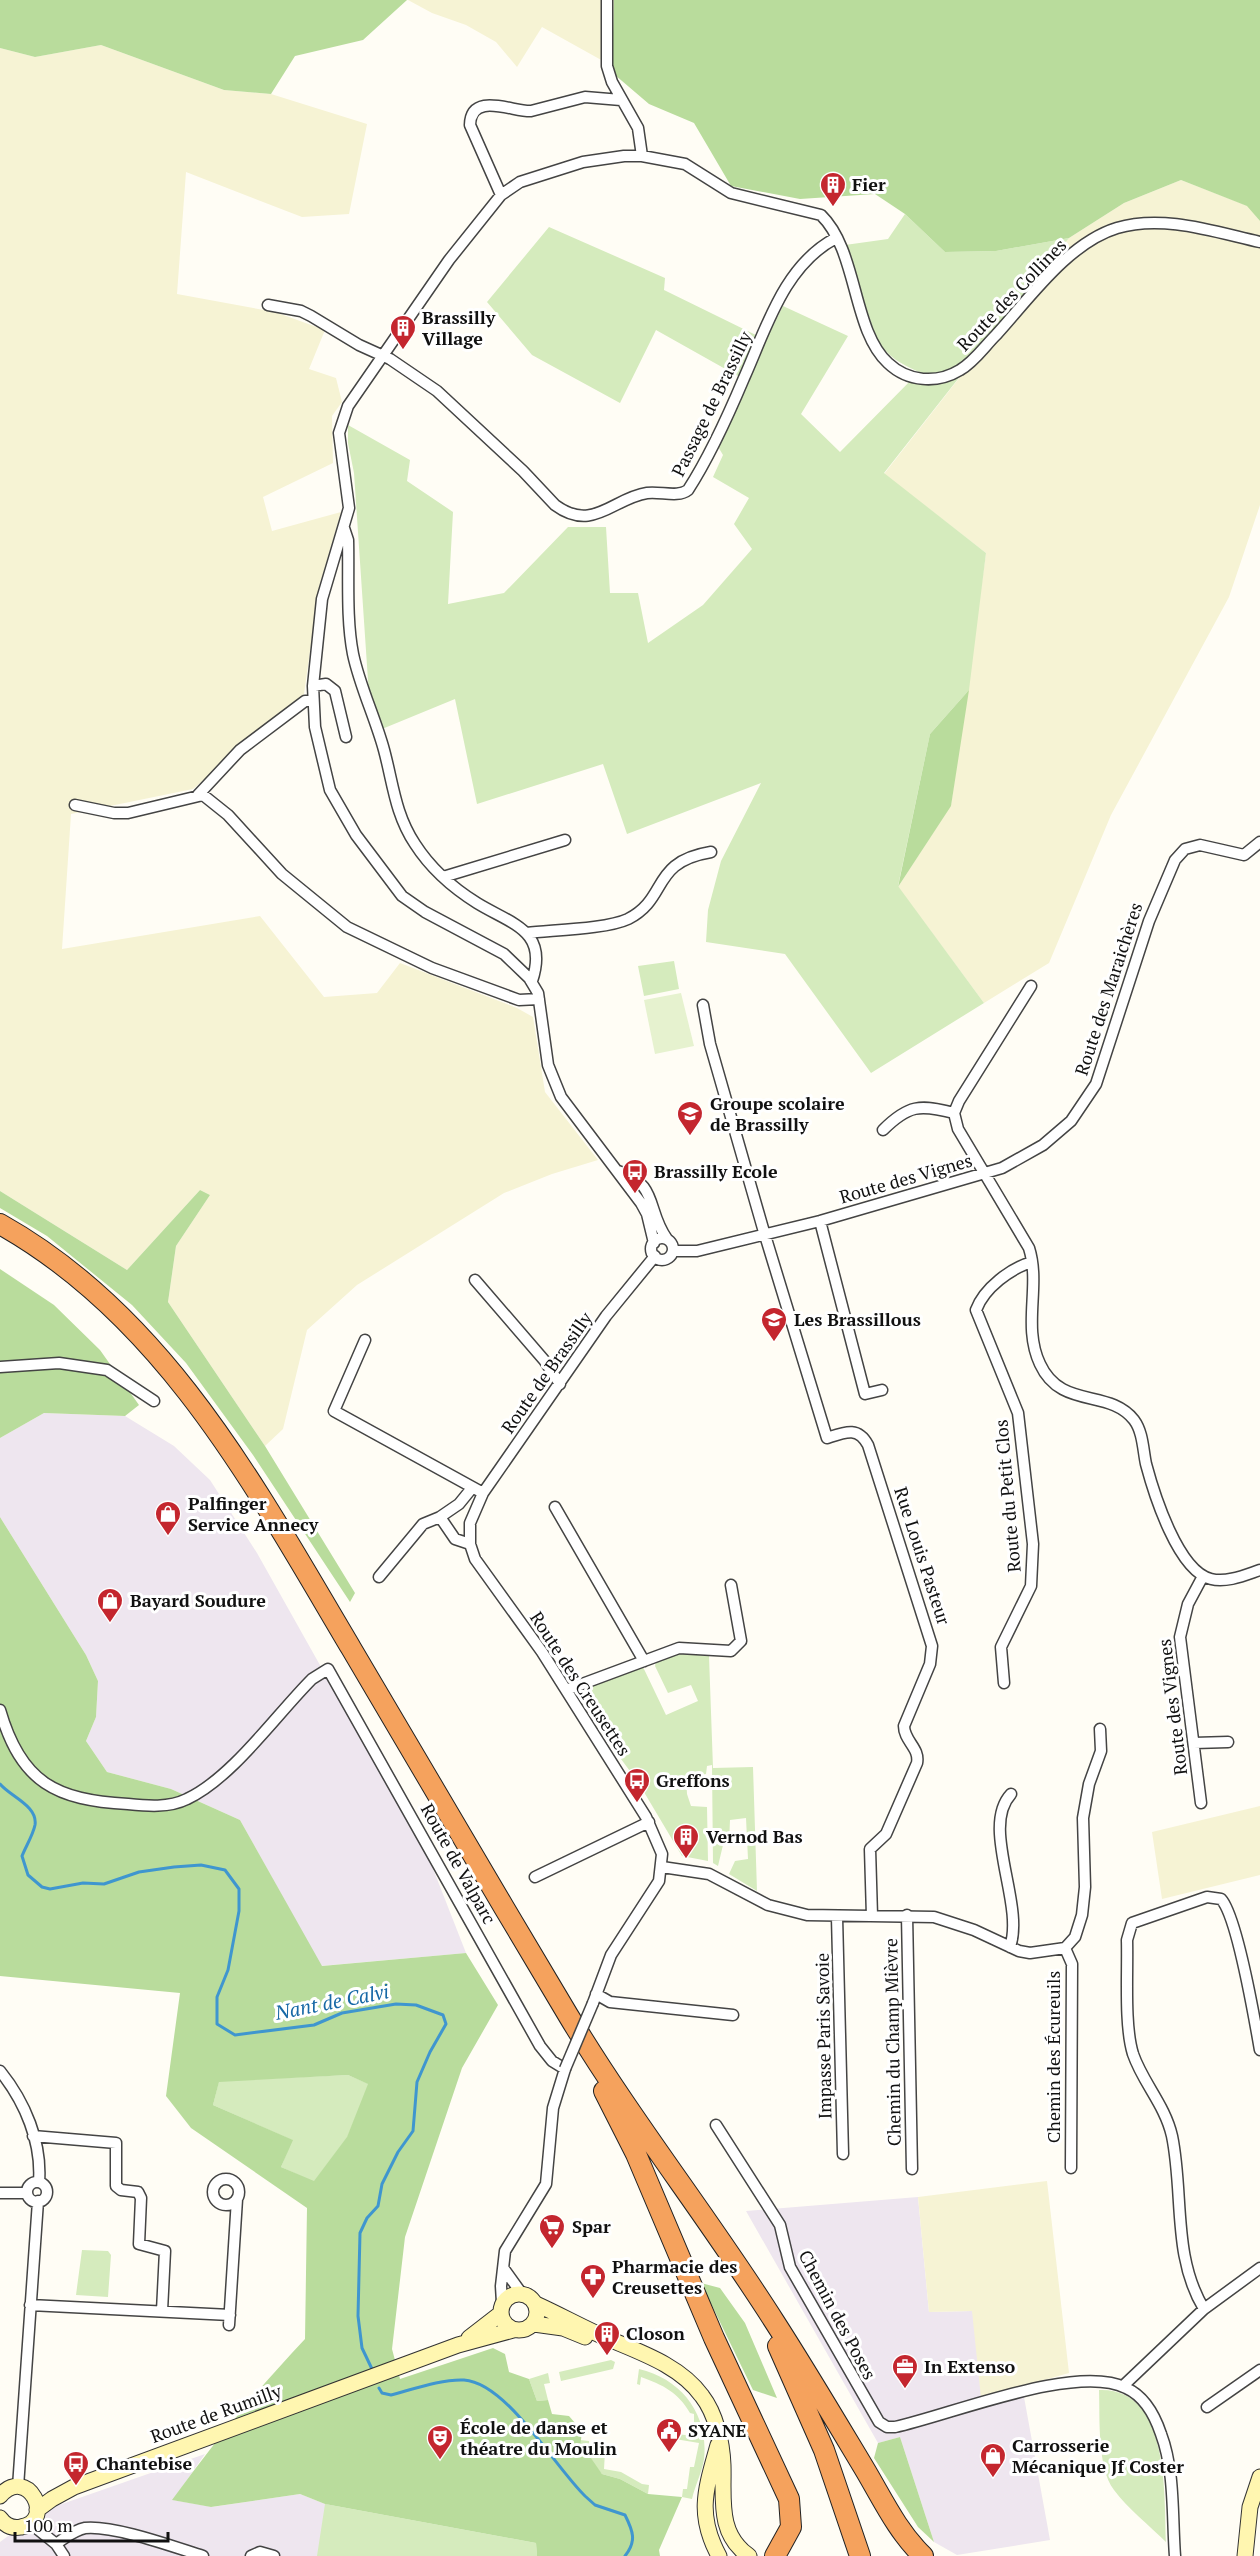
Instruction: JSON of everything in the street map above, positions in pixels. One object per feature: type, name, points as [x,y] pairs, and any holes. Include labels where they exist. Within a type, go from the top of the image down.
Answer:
[{"type":"highway","points":[[0,1224],[54,1258],[122,1316],[155,1351],[216,1429],[285,1538],[565,2010],[618,2093],[711,2226],[803,2366],[899,2529],[923,2556]]},
{"type":"highway","points":[[565,2010],[636,2154],[705,2318],[789,2499],[791,2527],[775,2556]]},
{"type":"highway","points":[[711,2226],[755,2300],[798,2388],[824,2451],[860,2556]]},
{"type":"main road","points":[[458,2345],[501,2309],[514,2294],[522,2294],[530,2297],[536,2304],[653,2357],[701,2393],[710,2407],[723,2462],[725,2522],[734,2542],[749,2556]]},
{"type":"main road","points":[[458,2345],[513,2330],[528,2329],[534,2324],[538,2314],[536,2304]]},
{"type":"main road","points":[[501,2309],[502,2321],[513,2330]]},
{"type":"main road","points":[[534,2324],[563,2328],[646,2362],[664,2365]]},
{"type":"main road","name":"Route de Rumilly","points":[[34,2517],[51,2499],[74,2487],[458,2345]]},
{"type":"main road","points":[[719,2439],[704,2501],[706,2523],[719,2556]]},
{"type":"main road","points":[[1247,2556],[1252,2498],[1260,2477]]},
{"type":"main road","name":"Route de Rumilly","points":[[0,2495],[8,2489],[74,2487]]},
{"type":"main road","points":[[2,2524],[19,2528],[34,2517],[37,2501],[25,2490]]},
{"type":"street","points":[[606,0],[607,66],[621,100],[638,128],[642,156]]},
{"type":"street","points":[[501,195],[470,125],[476,111],[486,105],[497,105],[522,112],[585,98],[621,100]]},
{"type":"street","points":[[618,1171],[637,1180],[649,1194],[657,1222],[672,1245],[673,1251],[665,1259],[655,1256],[652,1251],[654,1243],[644,1208],[618,1171],[572,1114],[557,1090],[548,1065],[539,999],[532,981],[504,954],[424,912],[394,886],[334,801],[323,765],[313,701],[313,686],[322,599],[345,528],[349,502],[340,448],[341,423],[360,388],[413,315],[449,260],[501,195],[520,182],[583,162],[624,156],[642,156],[685,164],[724,190],[739,196],[818,213],[828,222],[836,238]]},
{"type":"street","name":"Route des Collines","points":[[836,238],[870,334],[879,352],[897,370],[924,379],[943,377],[967,365],[1067,258],[1105,232],[1129,225],[1158,223],[1260,242]]},
{"type":"street","name":"Passage de Brassilly","points":[[268,305],[301,311],[382,355],[452,403],[483,436],[523,471],[548,499],[566,512],[597,514],[645,493],[681,494],[690,488],[783,292],[813,254],[836,238]]},
{"type":"street","points":[[345,528],[348,540],[353,653],[384,749],[399,815],[420,852],[443,877],[478,903],[508,917],[527,933],[536,955],[532,981]]},
{"type":"street","points":[[313,686],[326,684],[335,691],[346,737]]},
{"type":"street","points":[[75,805],[114,813],[128,813],[149,810],[198,795],[240,750],[305,701],[313,701]]},
{"type":"street","points":[[198,795],[218,805],[282,874],[347,927],[432,968],[522,1000],[539,999]]},
{"type":"street","points":[[443,877],[565,840]]},
{"type":"street","name":"Route des Maraichères","points":[[984,1172],[1002,1168],[1043,1145],[1071,1121],[1092,1093],[1158,895],[1178,855],[1189,847],[1200,844],[1244,855],[1260,842]]},
{"type":"street","points":[[527,933],[614,923],[628,918],[648,902],[672,867],[687,858],[711,852]]},
{"type":"street","points":[[984,1172],[958,1129],[954,1113],[958,1101],[1030,986]]},
{"type":"street","points":[[703,1005],[710,1044],[765,1236]]},
{"type":"street","points":[[883,1130],[902,1113],[916,1107],[930,1107],[954,1113]]},
{"type":"street","name":"Route des Vignes","points":[[673,1251],[698,1251],[765,1236],[984,1172],[1025,1240],[1032,1262],[1031,1337],[1044,1372],[1056,1387],[1065,1392],[1118,1408],[1134,1421],[1160,1509],[1188,1561],[1203,1576],[1188,1604],[1180,1630],[1180,1647],[1201,1803]]},
{"type":"street","points":[[820,1221],[865,1394],[882,1390]]},
{"type":"street","name":"Rue Louis Pasteur","points":[[765,1236],[827,1438],[850,1431],[857,1432],[868,1445],[933,1646],[930,1664],[904,1726],[904,1734],[917,1752],[917,1763],[886,1834],[870,1849],[872,1916]]},
{"type":"street","points":[[654,1243],[658,1239],[667,1239]]},
{"type":"street","name":"Route de Brassilly","points":[[472,1512],[606,1316],[655,1256]]},
{"type":"street","name":"Route du Petit Clos","points":[[1004,1683],[1001,1647],[1031,1586],[1033,1544],[1015,1402],[976,1310],[993,1287],[1019,1267],[1032,1262]]},
{"type":"street","points":[[475,1280],[544,1360],[560,1384]]},
{"type":"street","points":[[365,1340],[334,1410],[483,1493]]},
{"type":"street","points":[[0,1367],[59,1363],[107,1370],[154,1401]]},
{"type":"street","points":[[379,1577],[423,1524],[440,1517],[459,1504],[472,1488]]},
{"type":"street","points":[[555,1507],[644,1661]]},
{"type":"street","name":"Route des Creusettes","points":[[472,1512],[470,1544],[480,1568],[542,1652],[649,1822],[662,1854],[662,1867]]},
{"type":"street","points":[[440,1517],[455,1539],[470,1544]]},
{"type":"street","points":[[1203,1576],[1222,1580],[1260,1570]]},
{"type":"street","points":[[566,1690],[679,1648],[728,1653],[735,1649],[741,1641],[731,1585]]},
{"type":"street","name":"Route de Valparc","points":[[0,1710],[8,1736],[25,1765],[64,1795],[122,1804],[174,1804],[194,1795],[224,1772],[312,1679],[328,1669],[540,2046],[552,2061],[565,2069]]},
{"type":"street","points":[[501,2309],[504,2256],[508,2243],[546,2184],[551,2118],[565,2069],[611,1955],[655,1890],[662,1867],[709,1874],[763,1903],[786,1911],[837,1917],[907,1915],[947,1920],[1010,1947],[1030,1953],[1065,1948],[1075,1937],[1082,1915],[1085,1887],[1083,1818],[1087,1791],[1101,1751],[1100,1729]]},
{"type":"street","points":[[1194,1743],[1228,1743]]},
{"type":"street","points":[[1010,1947],[1015,1927],[1000,1826],[1005,1802],[1011,1794]]},
{"type":"street","points":[[535,1877],[649,1822]]},
{"type":"street","points":[[1204,2309],[1197,2296],[1180,2239],[1174,2152],[1168,2122],[1132,2051],[1127,1941],[1130,1926],[1137,1921],[1207,1897],[1221,1899],[1228,1909],[1257,2020],[1260,2050]]},
{"type":"street","name":"Chemin du Champ Mièvre","points":[[907,1915],[912,2169]]},
{"type":"street","name":"Impasse Paris Savoie","points":[[837,1917],[843,2154]]},
{"type":"street","name":"Chemin des Écureuils","points":[[1065,1948],[1072,1964],[1071,2168]]},
{"type":"street","points":[[594,1998],[732,2015]]},
{"type":"street","points":[[0,2071],[21,2103],[33,2136],[40,2169],[39,2182]]},
{"type":"street","name":"Chemin des Poses","points":[[716,2125],[780,2225],[790,2267],[865,2402],[883,2425],[901,2425],[1063,2383],[1092,2382],[1123,2386]]},
{"type":"street","points":[[33,2136],[116,2143],[116,2186],[121,2190],[138,2192],[141,2198],[139,2244],[165,2251],[162,2311]]},
{"type":"street","points":[[27,2193],[30,2185],[39,2182]]},
{"type":"street","points":[[25,2490],[30,2305],[38,2202],[46,2194],[44,2185],[39,2182]]},
{"type":"street","points":[[0,2193],[27,2193]]},
{"type":"street","points":[[27,2193],[32,2200],[38,2202]]},
{"type":"street","points":[[30,2305],[162,2311],[229,2320],[237,2199]]},
{"type":"street","points":[[1176,2556],[1167,2460],[1162,2436],[1147,2406],[1135,2393],[1123,2386],[1204,2309],[1260,2268]]},
{"type":"street","points":[[504,2269],[522,2294]]},
{"type":"street","points":[[1207,2408],[1260,2370]]},
{"type":"street","points":[[34,2517],[64,2556]]},
{"type":"street","points":[[57,2544],[76,2531],[93,2528],[203,2556]]},
{"type":"street","points":[[251,2556],[260,2552],[274,2556]]},
{"type":"shaded area","points":[[408,0],[614,0],[612,66],[542,27],[517,67],[496,42],[466,25],[432,13]]},
{"type":"shaded area","points":[[101,45],[224,90],[271,94],[367,124],[349,214],[302,217],[186,172],[177,294],[275,312],[325,330],[309,369],[336,378],[342,402],[332,416],[333,463],[263,497],[272,531],[341,512],[319,587],[304,694],[193,789],[71,814],[62,949],[260,916],[324,997],[377,993],[400,963],[517,1008],[533,1017],[545,1092],[598,1160],[552,1174],[504,1193],[357,1285],[307,1330],[283,1429],[265,1446],[168,1302],[176,1246],[210,1195],[200,1190],[127,1270],[0,1191],[0,48],[35,57]]},
{"type":"shaded area","points":[[1181,180],[1248,206],[1260,221],[1260,505],[1229,597],[1111,815],[1049,963],[984,1003],[898,887],[951,805],[986,553],[884,474],[1069,238],[1124,203]]},
{"type":"shaded area","points":[[44,1413],[125,1416],[174,1446],[210,1480],[257,1553],[430,1861],[466,1953],[321,1966],[240,1820],[171,1789],[107,1772],[86,1741],[96,1717],[98,1681],[86,1655],[0,1517],[0,1438]]},
{"type":"shaded area","points":[[1260,1806],[1260,1875],[1162,1899],[1152,1832]]},
{"type":"shaded area","points":[[1047,2181],[1069,2373],[981,2398],[972,2311],[929,2312],[918,2197]]},
{"type":"shaded area","points":[[918,2197],[929,2312],[972,2311],[1022,2386],[1050,2540],[957,2555],[934,2542],[900,2437],[878,2443],[746,2211]]},
{"type":"shaded area","points":[[205,2454],[173,2500],[212,2507],[300,2494],[325,2504],[537,2556],[0,2556],[0,2542],[42,2511]]},
{"type":"green space","points":[[0,0],[407,0],[363,40],[295,56],[271,94],[224,90],[101,45],[35,57],[0,48]]},
{"type":"green space","points":[[614,0],[1260,0],[1260,221],[1247,206],[1181,180],[1124,203],[1069,238],[996,251],[945,252],[905,214],[875,194],[800,199],[731,186],[694,123],[649,104],[615,75],[612,66]]},
{"type":"green space","points":[[905,214],[945,252],[996,251],[1069,238],[884,473],[986,553],[969,690],[930,734],[898,886],[984,1003],[871,1073],[785,954],[706,942],[708,910],[721,861],[761,783],[627,834],[603,764],[477,804],[455,699],[382,729],[369,695],[354,473],[348,443],[348,425],[410,460],[407,481],[453,512],[448,604],[504,593],[568,527],[606,527],[610,593],[638,593],[648,643],[703,605],[752,549],[734,524],[749,498],[713,477],[723,455],[717,445],[745,380],[656,330],[620,403],[532,355],[487,302],[549,227],[665,278],[664,290],[766,340],[783,306],[848,336],[801,414],[840,452],[919,372],[895,359],[877,340],[845,245],[888,239]]},
{"type":"green space","points":[[969,690],[951,806],[898,887],[930,734]]},
{"type":"green space","points":[[674,961],[679,989],[644,996],[638,966]]},
{"type":"green space","points":[[681,993],[694,1046],[655,1054],[644,1000]]},
{"type":"green space","points":[[200,1190],[210,1195],[176,1246],[168,1302],[265,1446],[355,1593],[350,1602],[253,1455],[186,1363],[132,1305],[47,1236],[0,1208],[0,1191],[127,1270]]},
{"type":"green space","points":[[0,1269],[54,1305],[100,1350],[139,1405],[125,1416],[44,1413],[0,1438]]},
{"type":"green space","points":[[0,1517],[86,1655],[98,1681],[96,1717],[86,1741],[107,1772],[171,1789],[240,1820],[322,1966],[466,1953],[498,2005],[462,2068],[405,2237],[392,2349],[400,2379],[493,2348],[505,2354],[509,2372],[529,2379],[537,2401],[548,2400],[552,2414],[569,2416],[582,2431],[580,2448],[586,2451],[602,2474],[620,2479],[648,2494],[682,2497],[659,2550],[660,2556],[537,2556],[536,2543],[325,2504],[300,2494],[211,2507],[172,2500],[236,2417],[305,2339],[307,2208],[191,2128],[166,2096],[180,1993],[0,1976]],"holes":[[[348,2075],[368,2084],[347,2137],[314,2181],[281,2167],[293,2140],[213,2105],[219,2082]]]},
{"type":"green space","points":[[677,1653],[709,1656],[713,1768],[753,1767],[757,1891],[729,1874],[735,1861],[748,1859],[746,1818],[730,1820],[729,1843],[723,1845],[718,1866],[713,1863],[712,1765],[707,1766],[706,1774],[686,1776],[687,1794],[691,1806],[707,1807],[708,1861],[682,1856],[638,1782],[607,1740],[578,1692],[643,1667],[666,1715],[698,1701],[691,1685],[668,1693],[655,1666],[656,1662]]},
{"type":"green space","points":[[348,2075],[369,2084],[347,2138],[314,2182],[281,2167],[292,2140],[213,2105],[219,2081]]},
{"type":"green space","points":[[82,2250],[108,2251],[111,2255],[108,2297],[76,2295]]},
{"type":"green space","points":[[701,2283],[720,2288],[745,2323],[777,2398],[753,2390]]},
{"type":"green space","points":[[611,2360],[615,2362],[613,2369],[561,2381],[559,2372]]},
{"type":"green space","points":[[639,2369],[668,2381],[680,2390],[690,2401],[697,2414],[702,2428],[704,2459],[692,2499],[682,2497],[683,2489],[687,2489],[690,2467],[694,2467],[699,2443],[675,2439],[676,2434],[694,2436],[694,2414],[690,2413],[675,2394],[663,2386],[641,2377],[640,2385],[637,2384]]},
{"type":"green space","points":[[548,2373],[550,2383],[544,2384],[548,2400],[537,2401],[529,2379]]},
{"type":"green space","points":[[1099,2390],[1122,2394],[1139,2406],[1151,2424],[1163,2472],[1166,2542],[1126,2504],[1109,2481],[1100,2442]]},
{"type":"green space","points":[[900,2437],[934,2542],[918,2527],[874,2458],[878,2443]]},
{"type":"green space","points":[[580,2440],[589,2441],[589,2451],[605,2452],[604,2469],[621,2472],[642,2484],[649,2485],[648,2494],[620,2479],[602,2474],[580,2448]]},
{"type":"green space","points":[[325,2504],[536,2543],[537,2556],[317,2556]]},
{"type":"waterway","name":"Nant de Calvi","points":[[0,1784],[23,1802],[35,1818],[34,1829],[22,1856],[28,1875],[42,1887],[50,1889],[83,1883],[104,1884],[139,1872],[174,1867],[201,1865],[225,1870],[239,1889],[239,1911],[228,1970],[217,1997],[217,2024],[235,2035],[314,2025],[342,2013],[396,2004],[416,2005],[443,2015],[446,2024],[417,2082],[413,2131],[398,2152],[382,2184],[378,2206],[367,2218],[360,2233],[358,2316],[362,2348],[372,2369]]},
{"type":"waterway","name":"Nant de Calvi","points":[[379,2388],[382,2393],[391,2395],[437,2383],[464,2380],[480,2385],[497,2395],[529,2428],[585,2496],[595,2505],[625,2515],[632,2536],[631,2546],[625,2556]]},
{"type":"place","name":"Fier","points":[[833,208]]},
{"type":"place","name":"Brassilly Village","points":[[403,351]]},
{"type":"place","name":"Groupe scolaire de Brassilly","points":[[690,1137]]},
{"type":"place","name":"Brassilly Ecole","points":[[635,1195]]},
{"type":"place","name":"Les Brassillous","points":[[774,1343]]},
{"type":"place","name":"Palfinger Service Annecy","points":[[168,1537]]},
{"type":"place","name":"Bayard Soudure","points":[[110,1624]]},
{"type":"place","name":"Greffons","points":[[637,1804]]},
{"type":"place","name":"Vernod Bas","points":[[686,1860]]},
{"type":"place","name":"Spar","points":[[552,2250]]},
{"type":"place","name":"Pharmacie des Creusettes","points":[[593,2300]]},
{"type":"place","name":"Closon","points":[[607,2357]]},
{"type":"place","name":"In Extenso","points":[[905,2390]]},
{"type":"place","name":"SYANE","points":[[669,2454]]},
{"type":"place","name":"École de danse et théatre du Moulin","points":[[440,2461]]},
{"type":"place","name":"Carrosserie Mécanique Jf Coster","points":[[993,2479]]},
{"type":"place","name":"Chantebise","points":[[76,2487]]}]
